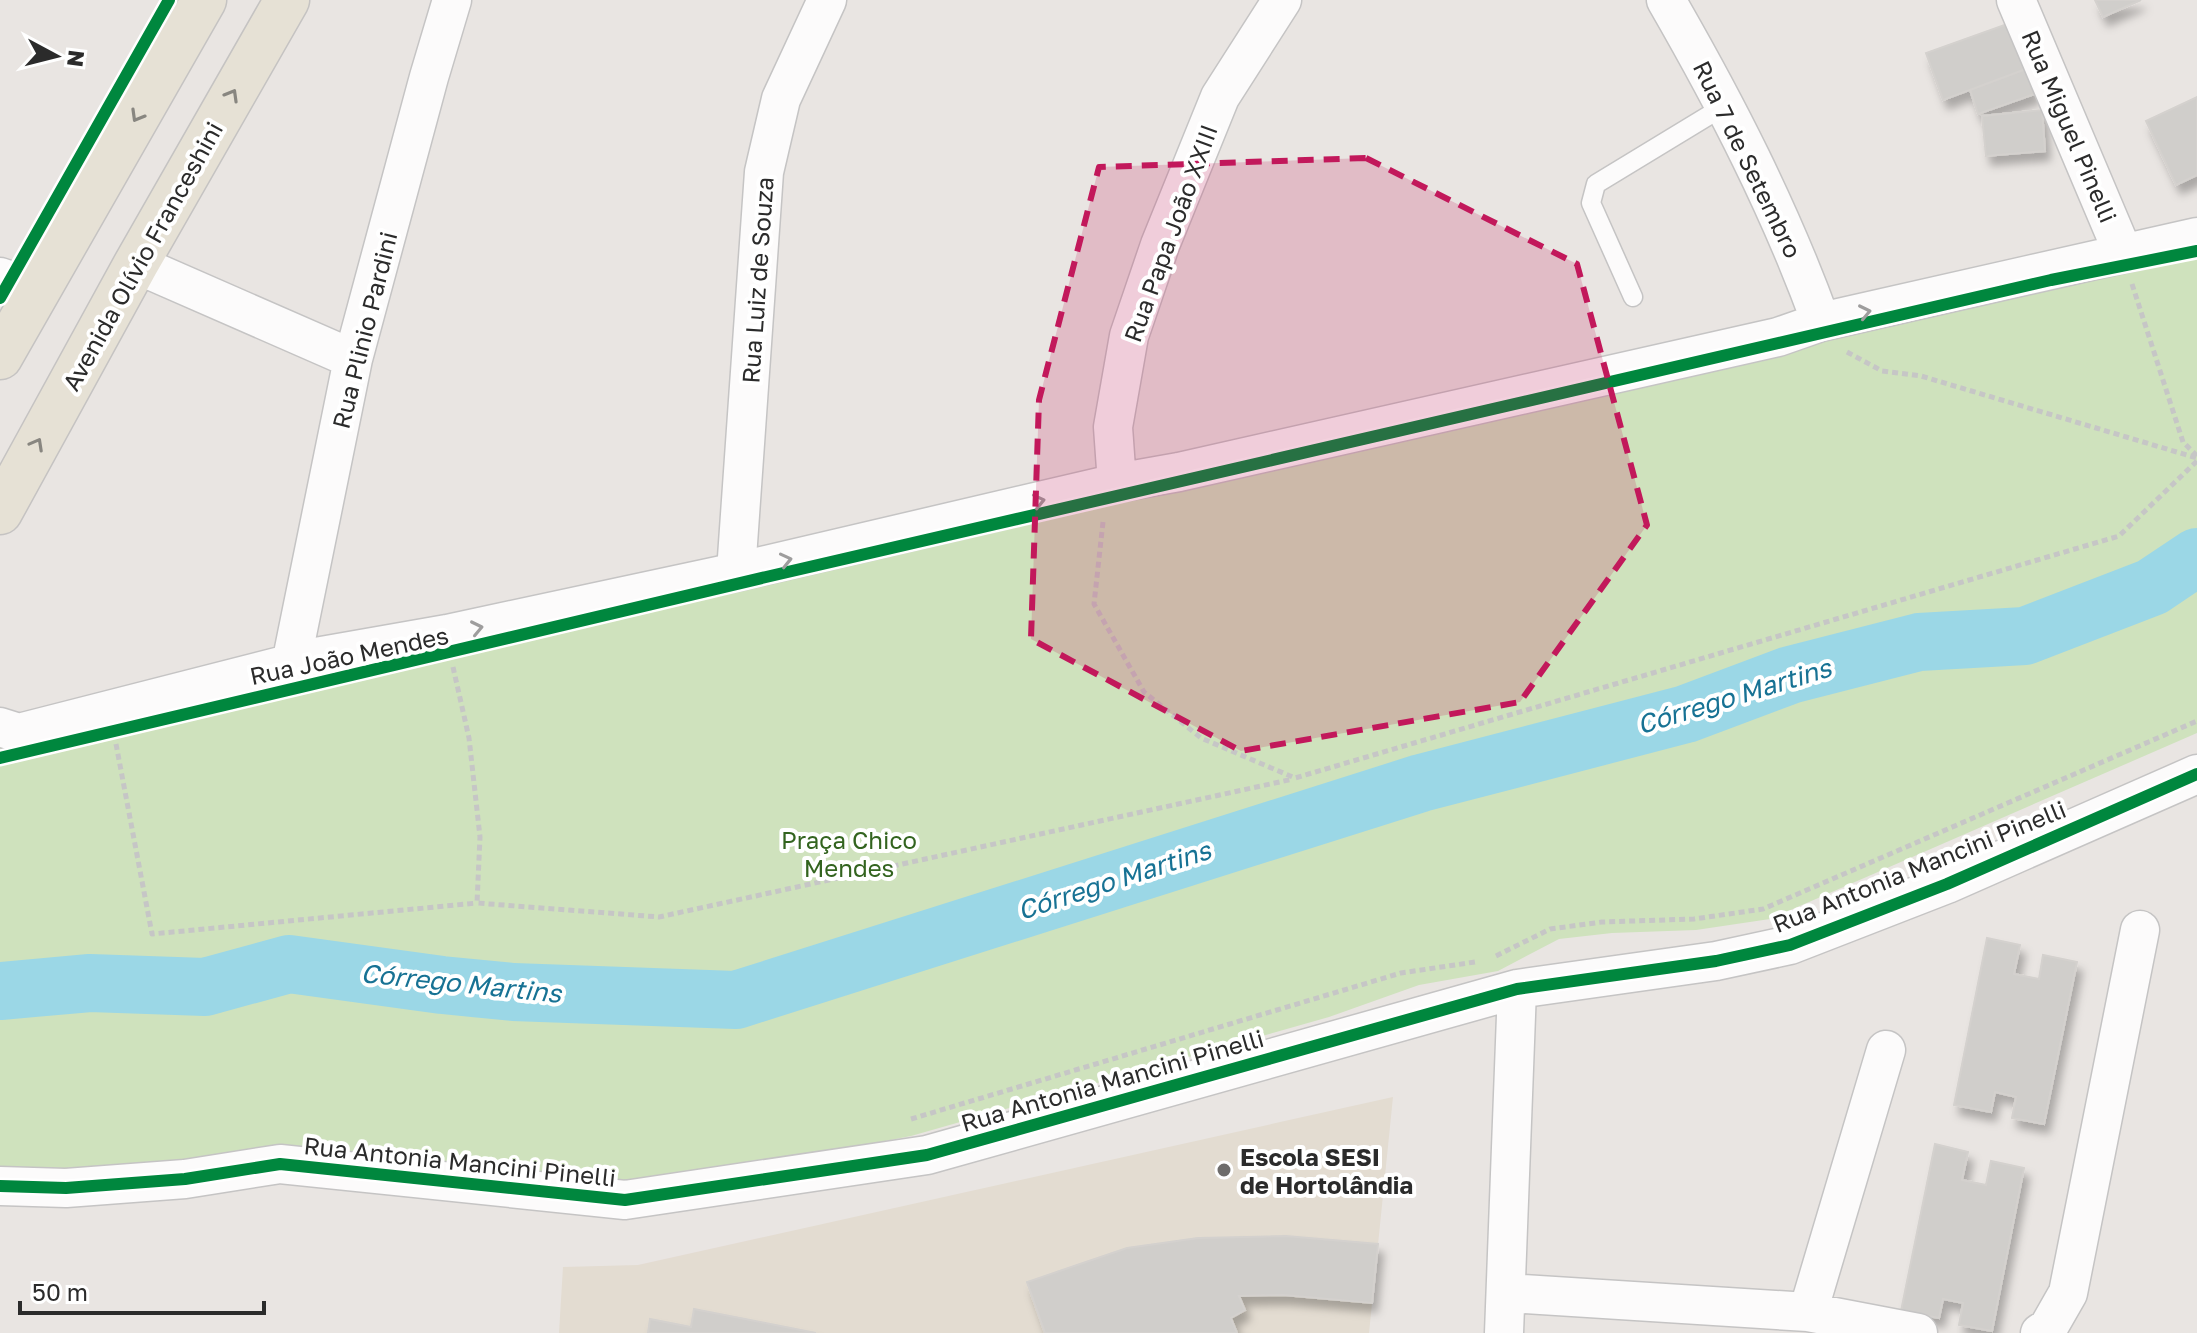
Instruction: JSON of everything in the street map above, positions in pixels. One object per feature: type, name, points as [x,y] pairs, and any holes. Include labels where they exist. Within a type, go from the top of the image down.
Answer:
[{"type":"main road","points":[[0,357],[19,284],[204,0]]},
{"type":"main road","name":"Avenida Olívio Franceshini","points":[[0,512],[136,264],[287,0]]},
{"type":"street","name":"Rua Plinio Pardini","points":[[291,664],[353,359],[452,0]]},
{"type":"street","name":"Rua Luiz de Souza","points":[[736,572],[764,172],[781,99],[827,0]]},
{"type":"street","name":"Rua Papa João XXIII","points":[[1117,483],[1113,427],[1129,336],[1154,260],[1220,97],[1282,0]]},
{"type":"street","name":"Rua 7 de Setembro","points":[[1666,0],[1726,105],[1796,251],[1821,322]]},
{"type":"street","name":"Rua Miguel Pinelli","points":[[2016,0],[2123,253]]},
{"type":"street","name":"Rua João Mendes","points":[[0,727],[19,733],[316,657],[447,634],[736,572],[1117,483],[1179,472],[1747,344],[1821,322],[2197,237]]},
{"type":"street","points":[[136,264],[353,359]]},
{"type":"street","name":"Rua Antonia Mancini Pinelli","points":[[0,1186],[81,1187],[185,1179],[280,1164],[625,1200],[927,1155],[1517,989],[1716,961],[1790,945],[1947,884],[2197,774]]},
{"type":"street","points":[[2040,1333],[2048,1328],[2068,1293],[2140,930]]},
{"type":"street","points":[[1504,1333],[1517,989]]},
{"type":"street","points":[[1808,1312],[1886,1050]]},
{"type":"street","points":[[1507,1293],[1808,1312],[1918,1333]]},
{"type":"lane","points":[[1633,297],[1591,203],[1596,184],[1726,105]]},
{"type":"path","points":[[2123,253],[2183,442],[2197,458]]},
{"type":"path","points":[[1821,322],[1845,352],[1882,371],[1921,376],[2197,458]]},
{"type":"path","points":[[116,733],[152,934],[477,903],[659,917],[1295,778],[2119,536],[2197,458]]},
{"type":"path","points":[[1117,483],[1103,505],[1094,604],[1144,692],[1201,738],[1295,778]]},
{"type":"path","points":[[447,634],[471,752],[480,837],[477,903]]},
{"type":"path","points":[[902,1122],[1401,973],[1490,959],[1550,929],[1602,922],[1694,919],[1763,909],[2197,721]]},
{"type":"highlighted area","points":[[1366,158],[1577,264],[1647,525],[1520,702],[1241,751],[1031,639],[1039,400],[1099,167]]},
{"type":"shaded area","name":"Escola SESI de Hortolândia","points":[[1393,1097],[1369,1333],[559,1333],[563,1267],[638,1265]]},
{"type":"green space","name":"Praça Chico Mendes","points":[[2197,246],[2197,733],[1770,919],[1696,930],[1612,933],[1559,939],[1498,971],[1419,985],[1329,1017],[911,1136],[632,1190],[177,1171],[0,1171],[0,747],[513,633]]},
{"type":"building","points":[[2095,0],[2141,0],[2103,17]]},
{"type":"building","points":[[2010,23],[2026,69],[1943,100],[1926,53]]},
{"type":"building","points":[[2026,69],[2035,94],[1978,114],[1970,90]]},
{"type":"building","points":[[2197,97],[2197,175],[2176,185],[2146,121]]},
{"type":"building","points":[[2042,110],[2045,151],[1986,156],[1982,116]]},
{"type":"building","points":[[1987,938],[2020,945],[2014,974],[2039,979],[2043,955],[2077,962],[2044,1124],[2012,1118],[2016,1097],[1995,1092],[1991,1112],[1954,1105]]},
{"type":"building","points":[[1935,1144],[1968,1152],[1962,1180],[1986,1185],[1991,1161],[2024,1168],[1992,1331],[1959,1325],[1963,1303],[1943,1299],[1939,1318],[1901,1311]]},
{"type":"building","points":[[1286,1236],[1378,1244],[1372,1303],[1283,1295],[1239,1296],[1245,1310],[1231,1318],[1237,1333],[1045,1333],[1027,1282],[1127,1248],[1198,1238]]},
{"type":"building","points":[[694,1309],[816,1333],[648,1333],[650,1319],[691,1327]]},
{"type":"waterway","name":"Córrego Martins","points":[[0,991],[90,983],[205,987],[289,964],[513,992],[736,1000],[1421,783],[1686,714],[1790,675],[1919,642],[2025,636],[2152,587],[2197,557]]},
{"type":"cycle path","points":[[0,298],[169,0]]},
{"type":"cycle path","points":[[0,758],[766,577],[2051,280],[2197,251]]},
{"type":"cycle path","points":[[0,1186],[66,1188],[185,1179],[280,1164],[625,1200],[927,1155],[1517,989],[1716,961],[1790,945],[1947,884],[2197,774]]},
{"type":"place","name":"Escola SESI de Hortolândia","points":[[1224,1170]]}]
